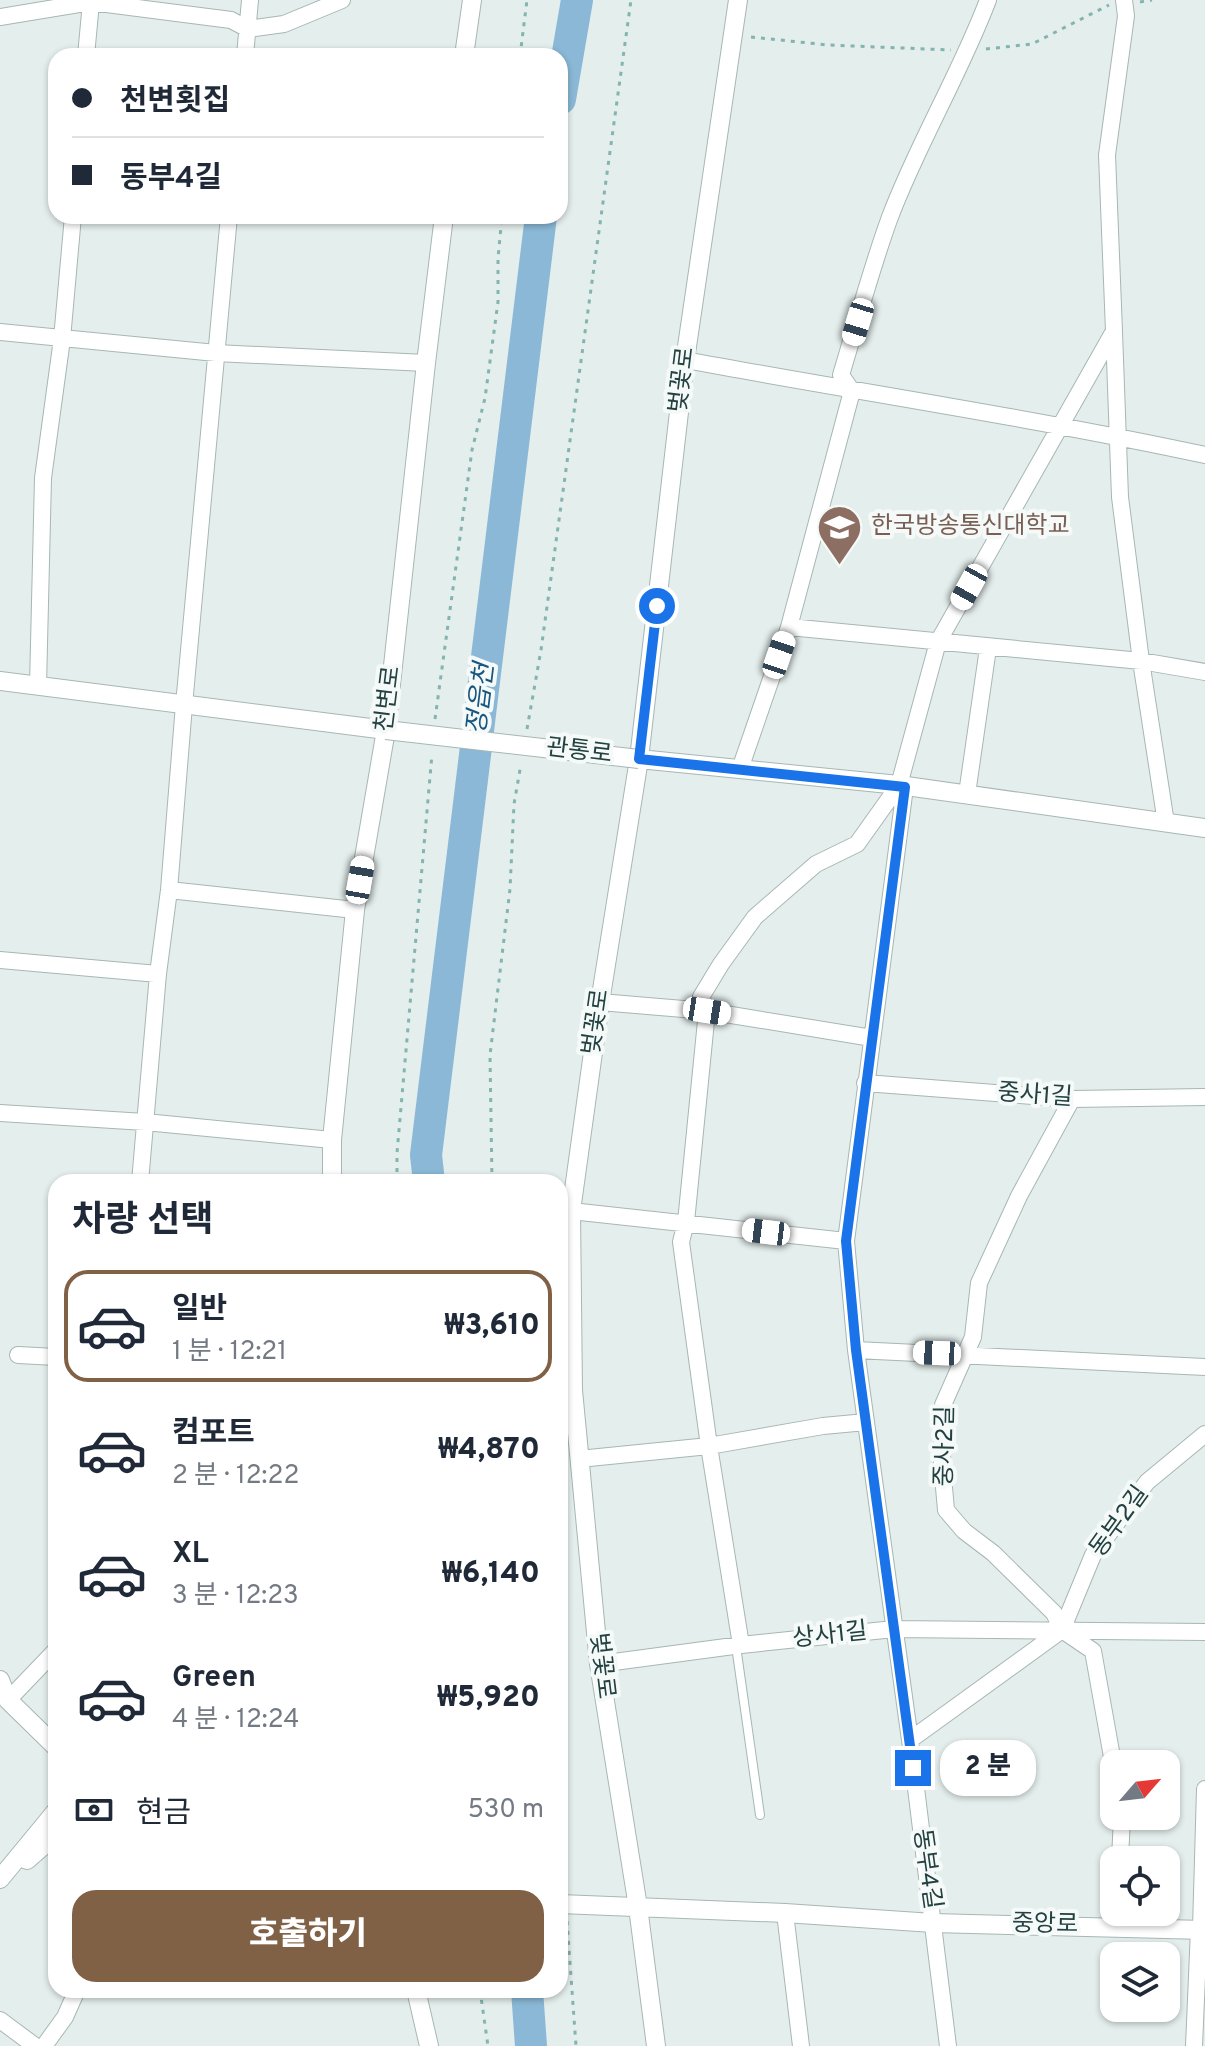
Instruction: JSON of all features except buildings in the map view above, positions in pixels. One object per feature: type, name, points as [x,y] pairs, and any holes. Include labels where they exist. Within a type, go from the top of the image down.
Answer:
[{"type":"street","points":[[246,48],[250,0]]},
{"type":"street","points":[[0,17],[91,2],[231,20],[248,29],[284,24],[342,0]]},
{"type":"street","points":[[465,48],[472,0]]},
{"type":"street","name":"벚꽃로","points":[[656,2046],[638,1907],[599,1664],[573,1390],[571,1211],[600,1002],[639,759],[685,360],[738,0]]},
{"type":"street","points":[[740,769],[789,627],[852,391],[841,375],[890,217],[969,51],[988,0]]},
{"type":"street","points":[[87,48],[91,2]]},
{"type":"street","points":[[1124,2],[1126,16],[1107,155],[1120,497],[1166,823]]},
{"type":"street","points":[[38,686],[43,478],[62,339],[72,224]]},
{"type":"street","points":[[141,1174],[228,224]]},
{"type":"street","name":"천변로","points":[[332,1174],[332,1140],[355,910],[386,730],[443,224]]},
{"type":"street","points":[[738,1645],[681,1242],[686,1222],[707,1011],[701,997],[755,917],[816,864],[857,844],[902,786],[938,642],[1114,331]]},
{"type":"street","points":[[0,332],[216,353],[426,363]]},
{"type":"street","points":[[685,360],[1061,425],[1205,455]]},
{"type":"street","points":[[789,627],[1141,661],[1205,672]]},
{"type":"street","points":[[967,794],[988,648]]},
{"type":"street","name":"관통로","points":[[0,681],[386,730],[902,786],[1205,828]]},
{"type":"street","name":"동부4길","points":[[902,786],[846,1241],[856,1350],[910,1740],[948,2046]]},
{"type":"street","points":[[169,890],[355,910]]},
{"type":"street","points":[[0,960],[158,974]]},
{"type":"street","points":[[600,1002],[707,1011],[872,1038]]},
{"type":"street","name":"중사1길","points":[[865,1083],[1072,1099],[1205,1097]]},
{"type":"street","name":"중사2길","points":[[1072,1099],[1019,1196],[979,1283],[973,1337],[943,1405],[942,1465],[946,1510],[964,1531],[993,1553],[1054,1613],[1062,1630],[1093,1651],[1111,1750]]},
{"type":"street","points":[[0,1113],[145,1122],[332,1140]]},
{"type":"street","points":[[571,1211],[846,1241]]},
{"type":"street","points":[[856,1350],[1205,1367]]},
{"type":"street","points":[[18,1355],[48,1357]]},
{"type":"street","points":[[579,1459],[709,1446],[765,1435],[866,1422]]},
{"type":"street","name":"동부2길","points":[[1062,1630],[1093,1555],[1147,1482],[1205,1434]]},
{"type":"street","name":"상사1길","points":[[599,1664],[738,1645],[894,1629],[1205,1632]]},
{"type":"street","points":[[910,1740],[1062,1630]]},
{"type":"street","points":[[8,1700],[48,1658]]},
{"type":"street","points":[[0,1680],[8,1700],[48,1739]]},
{"type":"street","points":[[1194,2046],[1205,1789]]},
{"type":"street","points":[[0,1881],[48,1821]]},
{"type":"street","points":[[0,1881],[48,1841]]},
{"type":"street","name":"중앙로","points":[[568,1899],[610,1906],[933,1923],[1100,1919]]},
{"type":"street","points":[[785,1913],[801,2046]]},
{"type":"street","name":"중앙로","points":[[1176,1926],[1201,1929]]},
{"type":"street","points":[[44,2046],[65,2017],[73,1998]]},
{"type":"street","points":[[418,1998],[429,2046]]},
{"type":"street","points":[[0,2020],[35,2046]]},
{"type":"lane","points":[[738,1645],[760,1815]]},
{"type":"path","points":[[521,48],[527,0]]},
{"type":"path","points":[[525,743],[541,650],[631,0]]},
{"type":"path","points":[[732,36],[828,45],[969,51],[1032,44],[1107,6],[1152,0]]},
{"type":"path","points":[[435,723],[472,450],[485,398],[498,302],[501,224]]},
{"type":"path","points":[[397,1174],[432,753]]},
{"type":"path","points":[[492,1174],[490,1055],[510,889],[514,804],[522,758]]},
{"type":"path","points":[[568,1936],[576,2046]]},
{"type":"path","points":[[481,1998],[488,2046]]},
{"type":"waterway","name":"정읍천","points":[[568,52],[577,0]]},
{"type":"waterway","name":"정읍천","points":[[428,1174],[426,1155],[540,224]]},
{"type":"waterway","name":"정읍천","points":[[528,1998],[531,2046]]},
{"type":"place","name":"한국방송통신대학교","points":[[840,566]]},
{"type":"route","points":[[657,606],[639,759],[905,787],[846,1241],[856,1350],[913,1768]]}]
